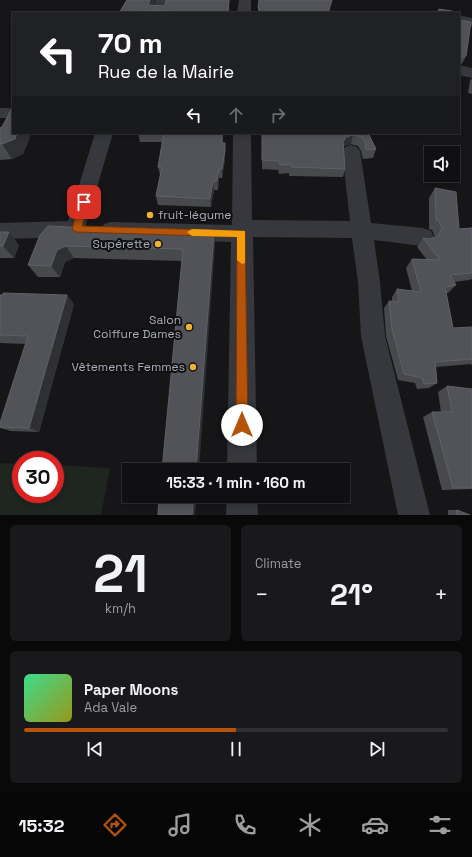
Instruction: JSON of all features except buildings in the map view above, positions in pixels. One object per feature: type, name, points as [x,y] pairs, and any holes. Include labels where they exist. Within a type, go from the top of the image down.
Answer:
[{"type":"street","points":[[158,12],[162,0]]},
{"type":"street","points":[[244,12],[245,0]]},
{"type":"street","points":[[460,19],[472,22]]},
{"type":"street","points":[[460,70],[472,73]]},
{"type":"street","points":[[0,113],[12,112]]},
{"type":"street","points":[[76,229],[104,134]]},
{"type":"street","points":[[242,134],[242,463]]},
{"type":"street","points":[[351,151],[369,282],[373,336],[414,515]]},
{"type":"street","points":[[0,231],[76,229],[242,231],[362,230],[423,237]]},
{"type":"street","points":[[242,503],[242,515]]},
{"type":"shaded area","points":[[0,463],[12,464],[12,503],[64,503],[64,465],[110,468],[101,515],[0,515]]},
{"type":"slow traffic","points":[[192,232],[242,234],[242,260]]},
{"type":"place","name":"fruit-légume","points":[[150,215]]},
{"type":"place","name":"Supérette","points":[[158,244]]},
{"type":"place","name":"Salon Coiffure Dames","points":[[189,327]]},
{"type":"place","name":"Vêtements Femmes","points":[[193,367]]},
{"type":"route","points":[[84,202],[76,229],[242,234],[242,425]]}]
